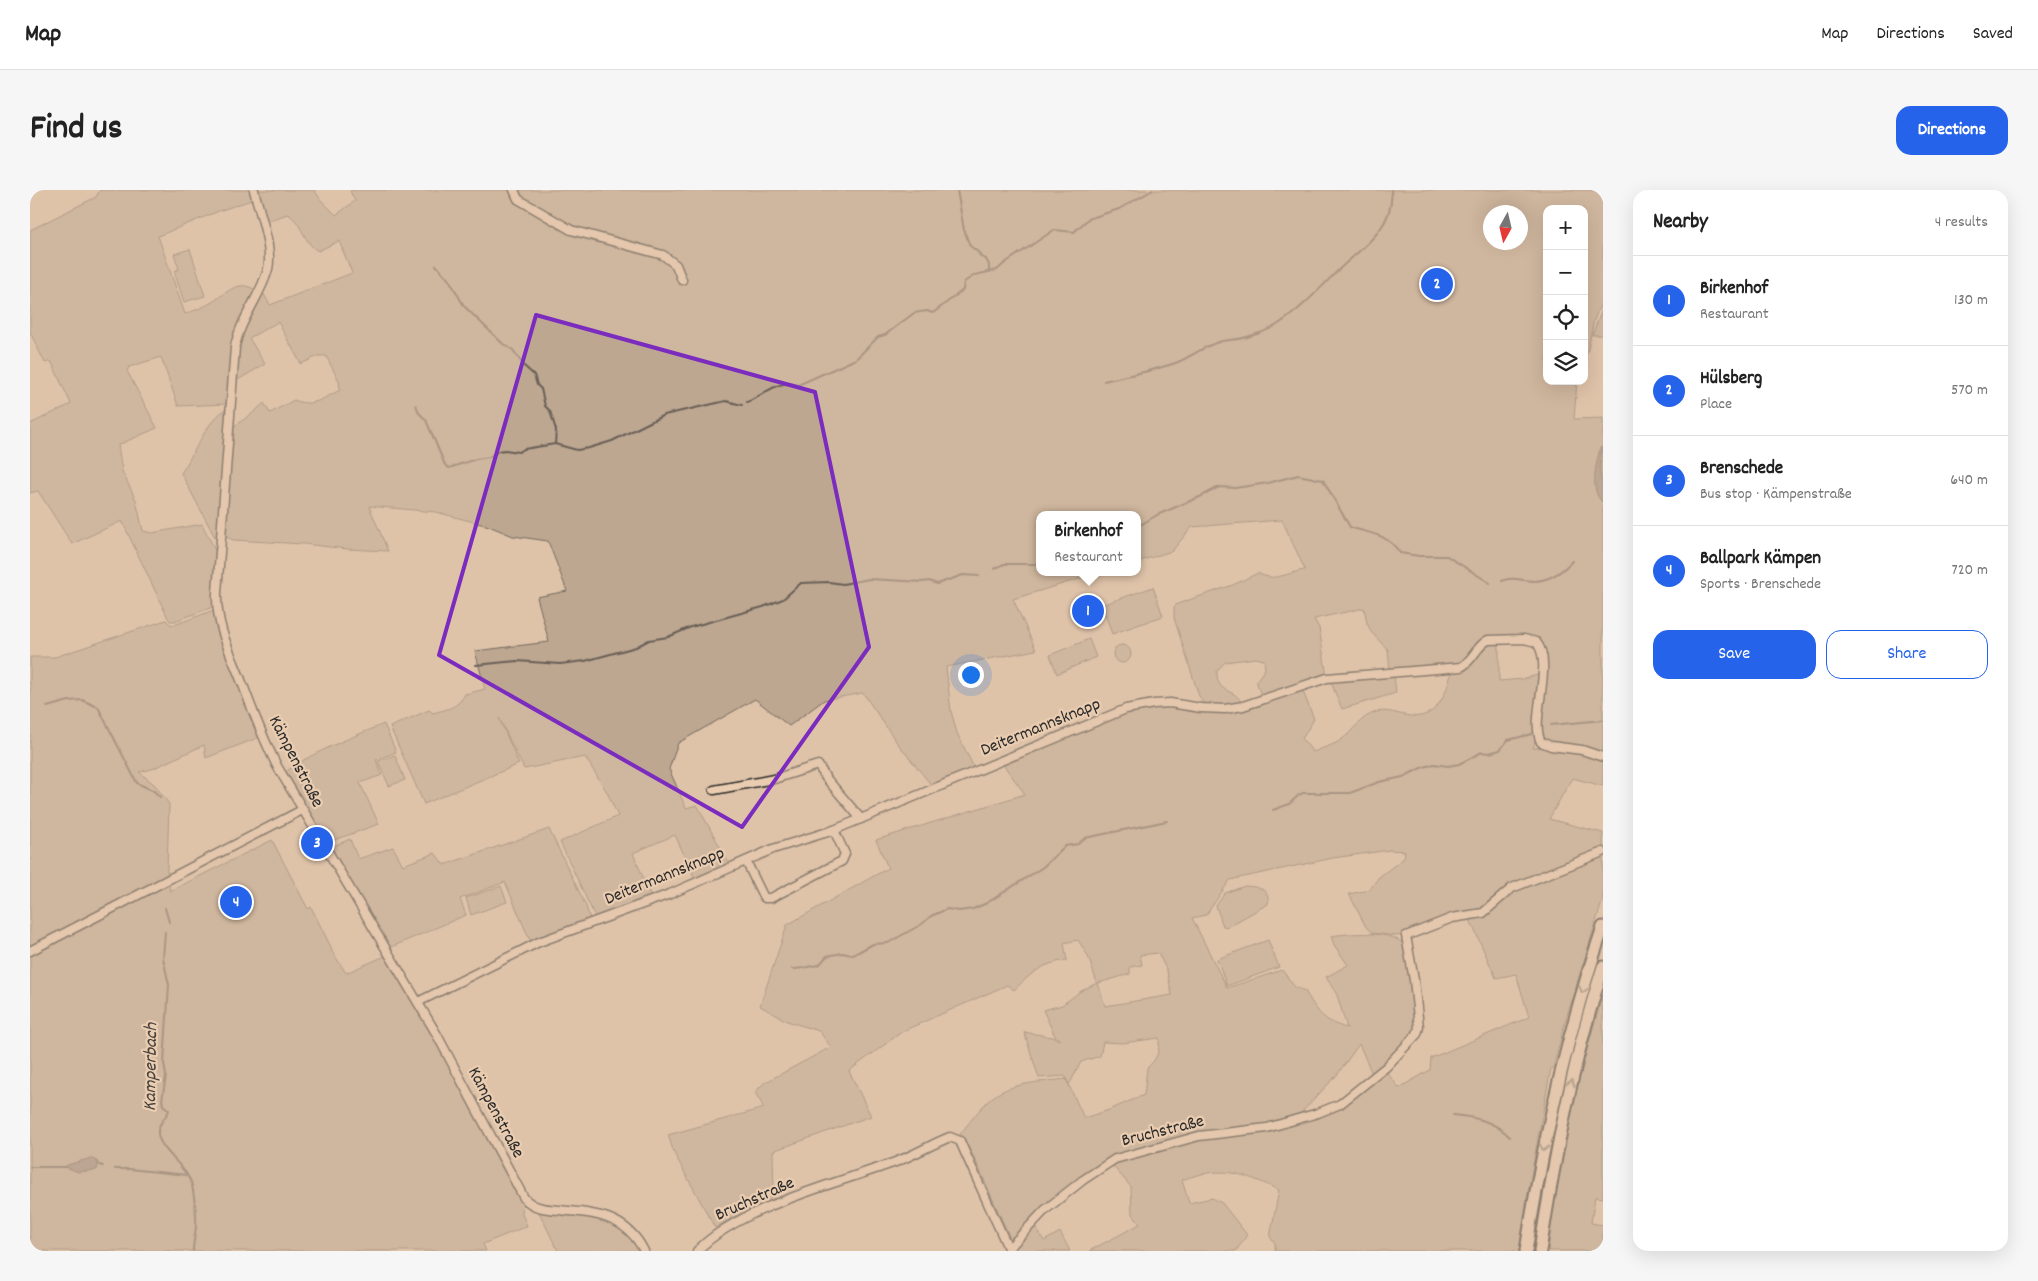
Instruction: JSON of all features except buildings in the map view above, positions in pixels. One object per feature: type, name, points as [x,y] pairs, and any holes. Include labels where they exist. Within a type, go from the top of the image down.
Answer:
[{"type":"highway","points":[[1526,1251],[1542,1154],[1555,1096],[1572,1027],[1603,927]]},
{"type":"highway","points":[[1540,1251],[1556,1152],[1569,1089],[1603,967]]},
{"type":"street","name":"Kämpenstraße","points":[[254,190],[269,263],[266,275],[241,328],[235,347],[217,615],[226,644],[271,754],[302,810],[418,1002],[524,1198],[531,1204],[541,1208],[595,1214],[612,1219],[632,1233],[644,1251]]},
{"type":"street","points":[[514,190],[518,198],[571,230],[663,255],[676,264],[682,280]]},
{"type":"street","name":"Deitermannsknapp","points":[[418,1002],[540,942],[670,894],[773,849],[834,830],[1126,709],[1170,703],[1202,708],[1225,709],[1243,706],[1327,678],[1456,668],[1467,664],[1483,643],[1495,639],[1533,640],[1541,648],[1542,684],[1538,731],[1541,742],[1551,746],[1582,750],[1603,757]]},
{"type":"street","points":[[714,790],[774,779],[818,765],[826,778],[860,819]]},
{"type":"street","points":[[30,951],[302,810]]},
{"type":"street","points":[[746,861],[763,896],[770,898],[844,859],[845,854],[834,830]]},
{"type":"street","name":"Bruchstraße","points":[[697,1251],[714,1235],[739,1221],[786,1200],[900,1160],[950,1137],[960,1141],[964,1148],[1009,1249],[1045,1210],[1083,1180],[1115,1159],[1198,1136],[1267,1128],[1318,1113],[1340,1104],[1386,1067],[1417,1034],[1419,1027],[1415,990],[1406,936],[1452,918],[1483,913],[1512,888],[1603,852]]},
{"type":"highlighted area","points":[[536,315],[815,392],[869,647],[742,827],[439,655]]},
{"type":"shaded area","points":[[100,190],[252,190],[254,199],[158,236],[185,314],[207,305],[238,286],[254,289],[255,292],[243,317],[226,404],[178,406],[161,357],[129,367],[127,371],[157,428],[118,445],[122,471],[136,500],[143,531],[152,533],[202,524],[217,554],[213,607],[175,621],[170,621],[168,618],[122,521],[72,544],[38,491],[30,493],[30,424],[71,404],[51,361],[45,363],[30,332],[30,230],[96,197]]},
{"type":"shaded area","points":[[257,190],[314,190],[336,215],[355,201],[350,191],[353,190],[1603,190],[1603,298],[1594,320],[1588,349],[1588,205],[1543,205],[1543,385],[1577,385],[1574,419],[1603,418],[1603,753],[1573,744],[1549,743],[1541,735],[1542,645],[1494,638],[1460,664],[1390,671],[1388,650],[1371,632],[1364,608],[1314,619],[1319,628],[1327,676],[1262,698],[1256,681],[1265,669],[1264,660],[1256,658],[1225,662],[1217,671],[1220,684],[1235,695],[1242,704],[1205,706],[1199,696],[1174,618],[1174,607],[1177,604],[1233,585],[1258,573],[1264,576],[1275,577],[1305,570],[1282,520],[1192,527],[1172,551],[1141,561],[1141,511],[1036,511],[1036,576],[1089,576],[1013,599],[1036,650],[946,667],[951,711],[957,733],[975,770],[933,787],[898,744],[863,693],[824,700],[789,726],[755,699],[678,743],[669,769],[686,808],[697,805],[730,865],[696,881],[675,835],[633,853],[652,899],[596,919],[560,842],[618,816],[607,792],[585,757],[524,769],[499,718],[519,764],[424,804],[390,727],[429,710],[433,713],[452,707],[465,694],[485,689],[475,651],[549,642],[537,597],[567,591],[548,541],[513,536],[489,526],[436,512],[369,506],[388,551],[233,540],[227,537],[225,530],[233,427],[264,403],[270,413],[294,400],[307,403],[312,402],[323,399],[340,390],[339,381],[326,356],[318,356],[301,364],[278,322],[249,338],[265,364],[236,381],[241,336],[262,291],[270,305],[352,273],[339,241],[318,251],[309,243],[293,218],[288,214],[264,222]]},
{"type":"shaded area","points":[[190,249],[205,296],[184,302],[174,271],[179,269],[174,254]]},
{"type":"shaded area","points":[[1603,308],[1603,335],[1592,335]]},
{"type":"shaded area","points":[[229,408],[217,541],[181,473],[208,427],[221,412]]},
{"type":"shaded area","points":[[1602,447],[1600,467],[1603,484],[1603,503],[1596,491],[1595,484],[1597,462],[1600,448]]},
{"type":"shaded area","points":[[1153,587],[1163,616],[1112,634],[1102,605]]},
{"type":"shaded area","points":[[214,610],[219,632],[260,737],[206,758],[204,745],[152,769],[139,772],[155,785],[169,804],[167,870],[170,891],[272,840],[308,909],[311,907],[331,950],[346,973],[385,956],[394,966],[523,1202],[522,1214],[527,1226],[483,1244],[486,1251],[30,1251],[30,657],[55,657],[166,620],[174,625]]},
{"type":"shaded area","points":[[1089,639],[1096,657],[1057,674],[1050,655]]},
{"type":"shaded area","points":[[1499,640],[1499,681],[1523,679],[1541,674],[1535,710],[1535,743],[1533,748],[1560,749],[1603,759],[1603,786],[1572,778],[1549,819],[1603,833],[1603,899],[1565,1022],[1553,1069],[1551,1068],[1519,1251],[1275,1251],[1275,1243],[1270,1237],[1279,1190],[1243,1175],[1221,1172],[1196,1175],[1182,1180],[1189,1203],[1212,1198],[1222,1203],[1247,1235],[1236,1251],[1089,1251],[1140,1224],[1132,1214],[1131,1187],[1111,1164],[1205,1136],[1276,1129],[1339,1108],[1386,1071],[1399,1088],[1430,1070],[1431,1058],[1529,1017],[1516,974],[1496,978],[1466,911],[1397,936],[1372,933],[1366,927],[1349,894],[1369,890],[1379,877],[1404,858],[1405,851],[1390,850],[1333,858],[1230,880],[1206,915],[1192,918],[1227,988],[1282,970],[1295,987],[1305,991],[1326,1019],[1347,1028],[1337,995],[1326,977],[1348,965],[1334,945],[1331,936],[1349,934],[1380,935],[1399,940],[1405,945],[1416,1031],[1373,1076],[1359,1044],[1337,1075],[1297,1117],[1269,1126],[1197,1134],[1113,1158],[1035,1215],[1011,1240],[974,1157],[960,1134],[982,1107],[997,1094],[1013,1087],[1030,1083],[1066,1079],[1084,1118],[1144,1095],[1147,1068],[1155,1058],[1159,1047],[1159,1038],[1123,1043],[1103,1042],[1100,1056],[1081,1062],[1069,1085],[1065,1076],[1039,1078],[1024,1032],[1060,1040],[1055,1036],[1043,1010],[1062,1005],[1081,991],[1097,983],[1088,956],[1078,940],[1064,943],[1067,960],[1050,964],[1038,970],[1014,990],[1007,985],[903,1031],[849,1071],[871,1116],[773,1151],[774,1199],[742,1212],[715,1228],[674,1153],[668,1135],[764,1108],[755,1092],[764,1083],[831,1047],[819,1031],[787,1021],[760,1006],[787,925],[888,868],[876,840],[1025,794],[1002,763],[1126,712],[1171,705],[1209,711],[1302,689],[1314,719],[1302,739],[1313,752],[1338,742],[1371,714],[1381,711],[1420,716],[1435,709],[1444,695],[1452,670],[1462,669],[1484,644]],"holes":[[[1158,953],[1167,971],[1172,995],[1105,1006],[1098,983],[1130,974],[1130,967],[1142,965],[1140,955]]]},
{"type":"shaded area","points":[[1122,645],[1128,648],[1131,654],[1128,660],[1122,663],[1116,660],[1113,654],[1116,648]]},
{"type":"shaded area","points":[[1394,675],[1396,693],[1342,709],[1330,680]]},
{"type":"shaded area","points":[[384,724],[396,752],[376,760],[382,775],[360,783],[379,824],[326,843],[284,774],[316,754]]},
{"type":"shaded area","points":[[395,755],[405,780],[389,786],[378,761]]},
{"type":"shaded area","points":[[549,829],[586,906],[590,919],[589,922],[531,943],[505,882],[460,899],[466,915],[389,948],[329,848],[350,839],[358,859],[393,847],[403,865],[435,853],[444,865]]},
{"type":"shaded area","points":[[501,886],[507,902],[471,915],[466,898]]},
{"type":"shaded area","points":[[1245,886],[1262,889],[1267,895],[1268,904],[1227,927],[1223,926],[1216,906],[1225,893]]},
{"type":"shaded area","points":[[1268,940],[1279,967],[1227,986],[1217,959]]},
{"type":"shaded area","points":[[1603,995],[1603,1198],[1595,1197],[1591,1223],[1603,1225],[1603,1244],[1593,1251],[1548,1251],[1563,1154],[1585,1058]]},
{"type":"shaded area","points":[[91,1158],[98,1162],[97,1170],[78,1172],[66,1167],[67,1165]]},
{"type":"shaded area","points":[[538,1210],[581,1214],[610,1222],[632,1238],[639,1251],[558,1251]]},
{"type":"shaded area","points":[[1034,1224],[1044,1241],[1060,1232],[1070,1251],[1013,1251]]},
{"type":"waterway","points":[[957,190],[964,230],[970,246],[981,257],[986,259],[989,271]]},
{"type":"waterway","points":[[747,402],[778,385],[791,383],[798,385],[856,359],[878,337],[885,335],[914,313],[927,311],[933,313],[963,290],[964,282],[975,275],[997,270],[1054,230],[1074,232],[1088,219],[1119,209],[1153,190]]},
{"type":"waterway","points":[[1104,381],[1169,365],[1214,344],[1253,335],[1277,325],[1305,303],[1379,231],[1389,212],[1391,190]]},
{"type":"waterway","points":[[436,265],[450,281],[464,306],[503,344],[513,350],[524,366],[534,375],[556,430],[555,444]]},
{"type":"waterway","points":[[416,405],[419,413],[426,420],[445,465],[449,468],[476,459],[489,457],[498,451],[519,452],[524,449],[555,444],[577,450],[589,448],[612,441],[664,415],[726,401],[742,405]]},
{"type":"waterway","points":[[1141,525],[1157,515],[1219,487],[1235,488],[1268,483],[1298,475],[1323,480],[1350,527],[1390,541],[1400,553],[1419,556],[1447,556],[1490,583]]},
{"type":"waterway","points":[[1502,581],[1510,579],[1539,581],[1550,578],[1572,561]]},
{"type":"waterway","points":[[994,569],[1004,564],[1036,564]]},
{"type":"waterway","points":[[476,665],[517,661],[560,664],[585,661],[636,647],[649,640],[668,637],[691,627],[763,607],[783,599],[801,583],[829,582],[843,584],[869,579],[929,581],[937,584],[963,575],[979,576]]},
{"type":"waterway","name":"Kamperbach","points":[[47,707],[69,701],[82,700],[98,707],[137,783],[154,791],[160,797]]},
{"type":"waterway","points":[[1551,725],[1603,720]]},
{"type":"waterway","points":[[1273,810],[1289,804],[1303,793],[1350,793],[1379,782],[1403,777],[1434,764],[1448,766],[1459,764],[1482,752],[1489,753],[1500,750],[1508,740],[1532,734]]},
{"type":"waterway","points":[[792,969],[819,965],[827,956],[842,953],[853,955],[873,944],[888,943],[922,924],[931,916],[947,909],[959,911],[973,909],[987,903],[1043,867],[1065,846],[1078,844],[1085,838],[1167,821]]},
{"type":"waterway","name":"Kamperbach","points":[[165,908],[169,922]]},
{"type":"waterway","name":"Kamperbach","points":[[165,932],[163,958],[169,985],[164,1063],[166,1076],[162,1100],[163,1105],[169,1110],[160,1124],[158,1134],[163,1146],[185,1172],[192,1185],[196,1219],[193,1251]]},
{"type":"waterway","points":[[1453,1115],[1484,1121],[1497,1127],[1510,1137]]},
{"type":"waterway","points":[[99,1165],[103,1166]]},
{"type":"waterway","points":[[30,1167],[66,1167]]},
{"type":"waterway","points":[[115,1169],[187,1175]]},
{"type":"place","name":"Hülsberg","points":[[1437,284]]},
{"type":"place","name":"Birkenhof","points":[[1088,611]]},
{"type":"place","name":"Brenschede","points":[[317,843]]},
{"type":"place","name":"Ballpark Kämpen","points":[[236,902]]}]
